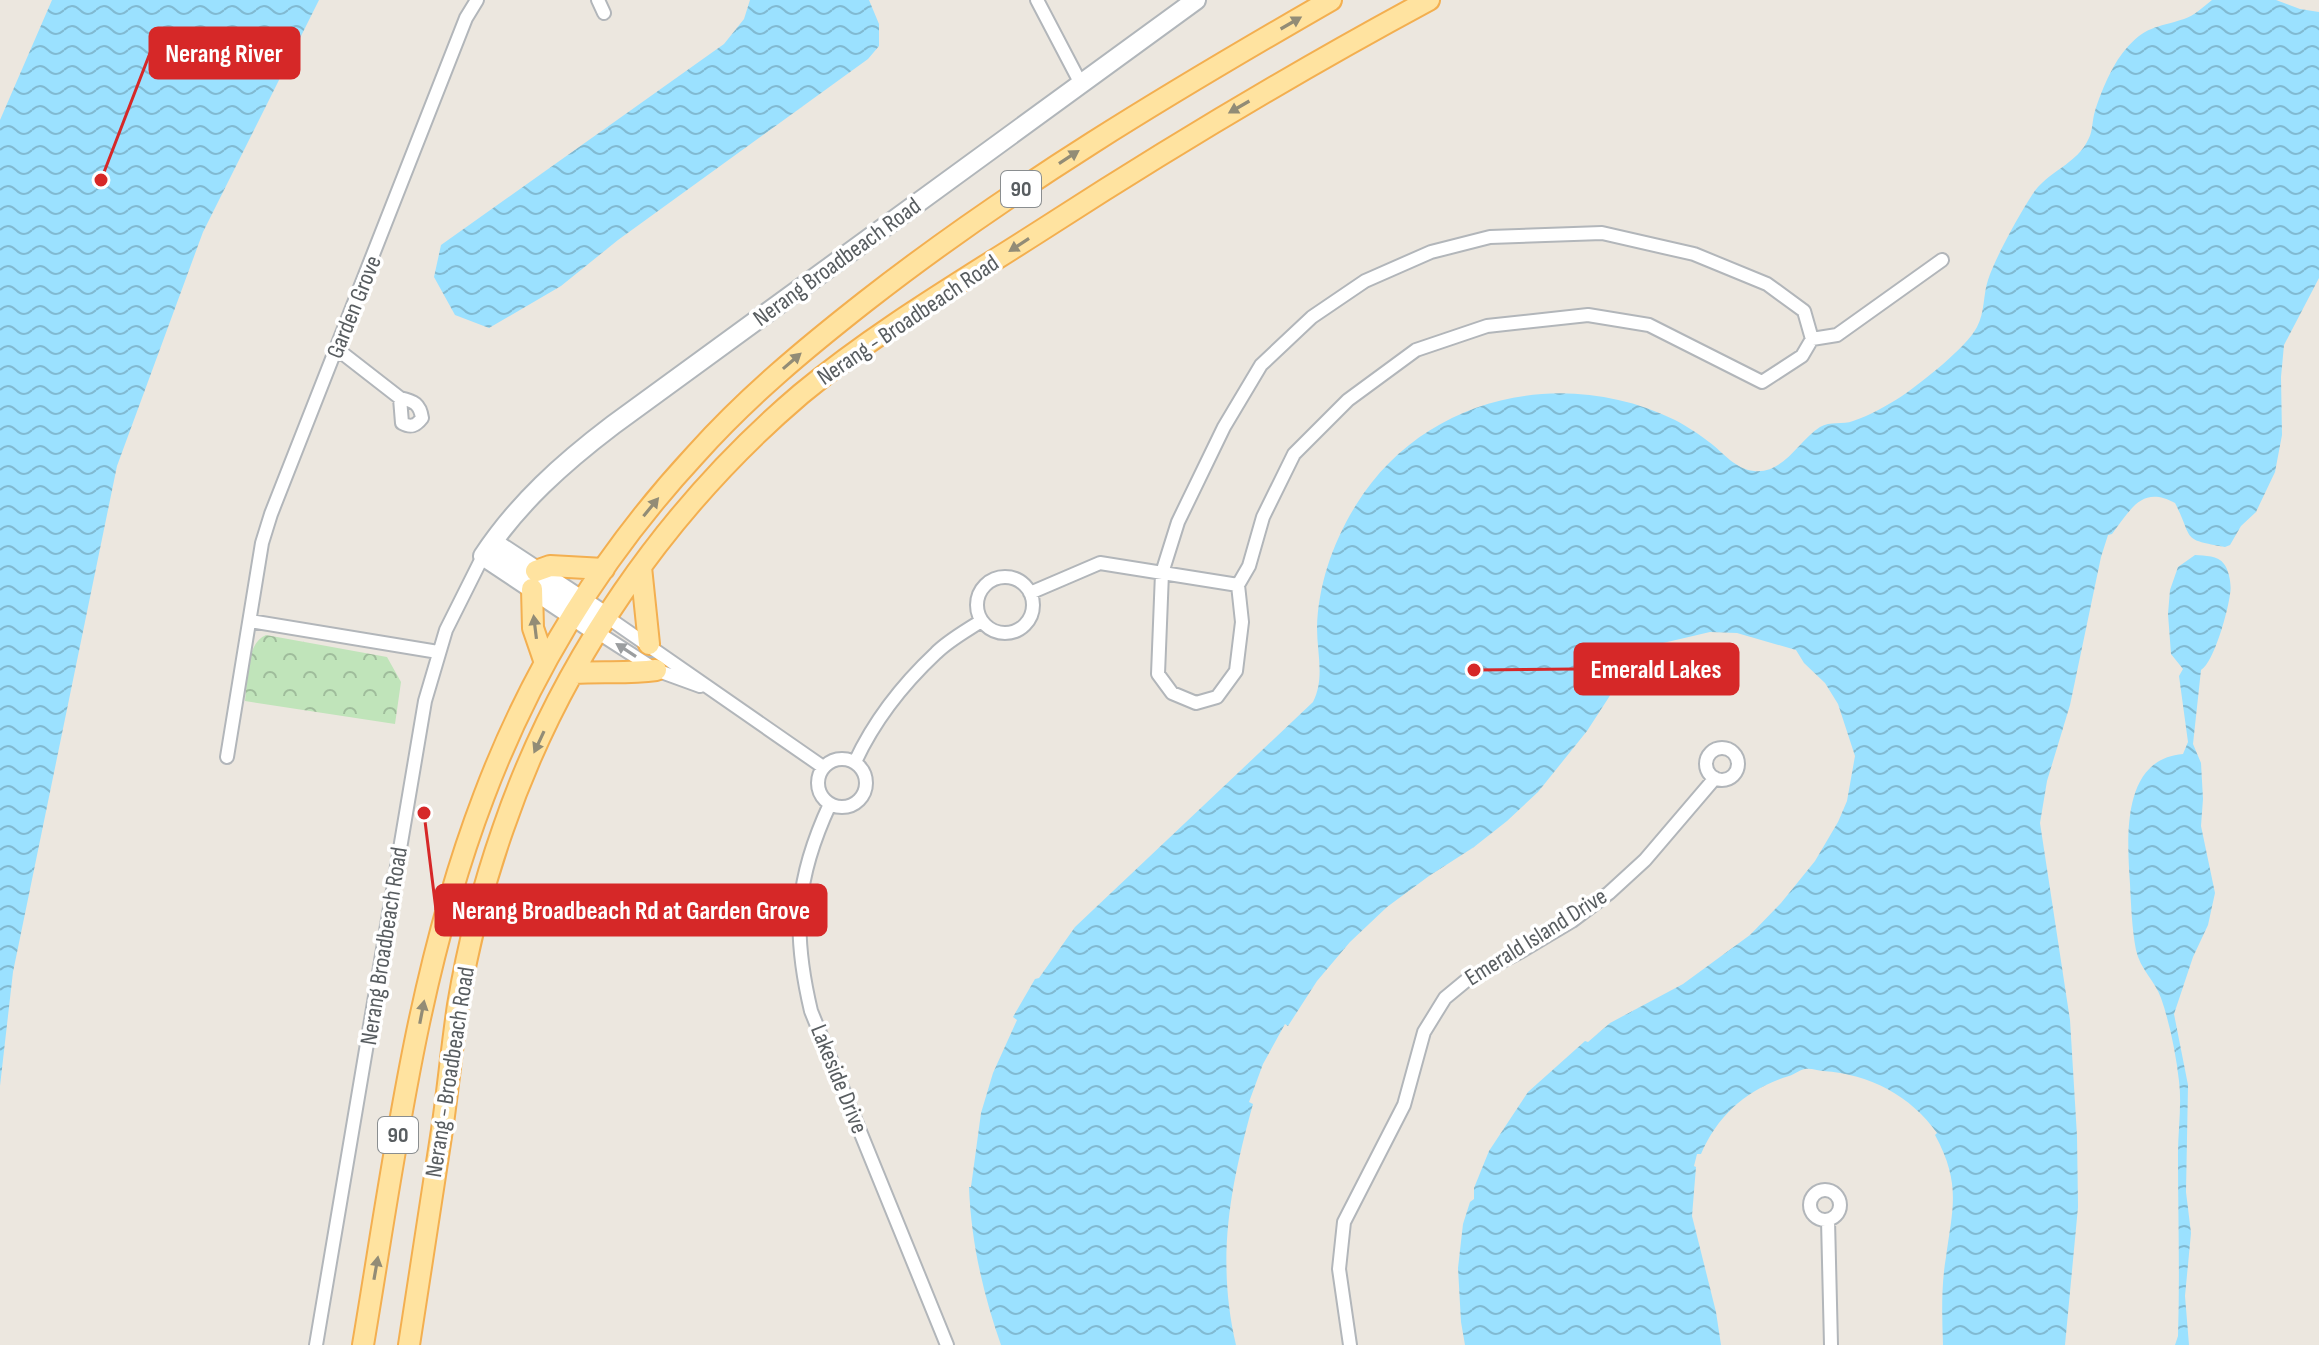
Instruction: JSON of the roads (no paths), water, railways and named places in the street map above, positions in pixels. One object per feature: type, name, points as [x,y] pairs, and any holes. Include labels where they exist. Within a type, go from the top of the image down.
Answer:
[{"type":"main road","name":"Nerang - Broadbeach Road","points":[[363,1345],[403,1109],[442,927],[483,797],[525,699],[545,663],[577,608],[631,531],[698,451],[774,377],[875,294],[1083,148],[1331,0]]},
{"type":"main road","name":"Nerang - Broadbeach Road","points":[[409,1345],[443,1127],[458,1004],[478,913],[518,787],[574,673],[641,567],[702,492],[770,422],[877,335],[1153,158],[1335,51],[1429,0]]},
{"type":"main road","points":[[545,663],[533,628],[534,580],[550,566],[604,569]]},
{"type":"main road","points":[[641,567],[649,644]]},
{"type":"main road","points":[[574,673],[609,671],[629,674],[656,670]]},
{"type":"street","name":"Garden Grove","points":[[227,757],[262,543],[271,514],[466,18],[477,0]]},
{"type":"street","points":[[598,0],[604,13]]},
{"type":"street","points":[[1037,0],[1081,84]]},
{"type":"street","name":"Nerang Broadbeach Road","points":[[316,1345],[425,701],[438,652],[468,584],[488,549],[531,496],[583,448],[1196,0]]},
{"type":"street","points":[[1602,233],[1694,254],[1767,284],[1804,311],[1812,339],[1802,356],[1762,382],[1649,325],[1588,315],[1487,326],[1416,350],[1348,400],[1294,454],[1263,517],[1249,566],[1238,585],[1242,622],[1236,671],[1217,697],[1196,703],[1172,693],[1158,674],[1162,573],[1178,522],[1224,427],[1261,365],[1312,317],[1365,281],[1431,252],[1490,237],[1602,233]]},
{"type":"street","points":[[1812,339],[1837,335],[1942,260]]},
{"type":"street","points":[[337,349],[400,398]]},
{"type":"street","points":[[488,549],[602,625],[656,670],[706,688]]},
{"type":"street","points":[[1030,593],[1100,563],[1238,585]]},
{"type":"street","points":[[1005,576],[1016,579],[1030,593],[1033,603],[1031,614],[1018,629],[1009,633],[998,632],[981,621],[976,601],[980,591],[995,578],[1005,576]]},
{"type":"street","points":[[250,621],[438,652]]},
{"type":"street","points":[[855,762],[883,713],[937,651],[981,621]]},
{"type":"street","points":[[602,625],[649,644],[706,688],[763,723],[823,767]]},
{"type":"street","points":[[838,759],[855,762],[865,775],[863,796],[846,807],[830,804],[822,797],[818,786],[823,767],[838,759]]},
{"type":"street","name":"Emerald Island Drive","points":[[1350,1345],[1339,1269],[1344,1222],[1404,1105],[1424,1032],[1445,998],[1468,979],[1572,921],[1609,893],[1645,860],[1715,778]]},
{"type":"street","name":"Lakeside Drive","points":[[830,804],[804,876],[798,929],[799,959],[811,1011],[947,1345]]},
{"type":"street","points":[[1828,1220],[1831,1345]]},
{"type":"water","points":[[52,0],[319,0],[203,232],[117,466],[13,972],[0,1086],[0,120]]},
{"type":"water","points":[[750,0],[869,0],[879,24],[879,46],[868,59],[618,240],[561,286],[489,328],[455,315],[434,277],[441,245],[724,44],[744,19]]},
{"type":"water","points":[[2212,0],[2276,0],[2319,12],[2319,278],[2284,345],[2282,435],[2275,472],[2256,512],[2241,526],[2230,545],[2225,547],[2194,539],[2187,531],[2175,503],[2154,497],[2138,502],[2108,535],[2070,705],[2047,781],[2040,823],[2070,1020],[2077,1136],[2078,1207],[2065,1345],[1943,1345],[1943,1279],[1953,1195],[1949,1167],[1935,1135],[1937,1133],[1915,1108],[1888,1089],[1857,1077],[1808,1069],[1774,1081],[1747,1096],[1725,1116],[1701,1154],[1697,1154],[1692,1216],[1721,1345],[1465,1345],[1458,1268],[1463,1224],[1489,1151],[1528,1092],[1610,1023],[1683,984],[1750,935],[1815,861],[1847,801],[1855,756],[1838,704],[1825,683],[1804,663],[1796,650],[1737,633],[1710,632],[1663,643],[1663,646],[1638,661],[1622,677],[1587,731],[1538,792],[1474,847],[1387,907],[1350,942],[1317,981],[1288,1026],[1285,1024],[1263,1064],[1249,1102],[1253,1104],[1232,1194],[1227,1283],[1236,1345],[1001,1345],[979,1267],[969,1187],[981,1113],[993,1073],[1017,1020],[1013,1017],[1035,979],[1039,978],[1075,927],[1313,702],[1320,675],[1318,612],[1328,564],[1356,505],[1384,468],[1418,438],[1457,416],[1498,401],[1542,394],[1587,395],[1632,403],[1675,420],[1705,439],[1735,464],[1754,471],[1765,471],[1782,462],[1820,427],[1853,421],[1885,407],[1932,374],[1977,327],[1988,280],[2008,237],[2038,187],[2084,147],[2104,87],[2125,50],[2145,32],[2188,18]]},
{"type":"water","points":[[2195,555],[2211,556],[2221,561],[2229,574],[2231,591],[2215,647],[2201,670],[2193,744],[2201,763],[2201,826],[2215,893],[2208,925],[2193,957],[2174,1014],[2188,1085],[2186,1192],[2191,1233],[2185,1296],[2189,1345],[2175,1345],[2179,1313],[2179,1081],[2161,998],[2136,950],[2128,845],[2132,804],[2138,785],[2148,770],[2163,759],[2183,754],[2188,742],[2179,676],[2183,669],[2171,654],[2168,614],[2170,590],[2178,567]]},
{"type":"place","name":"Nerang River","points":[[101,180]]},
{"type":"place","name":"Emerald Lakes","points":[[1474,670]]},
{"type":"place","name":"Nerang Broadbeach Rd at Garden Grove","points":[[424,813]]}]
